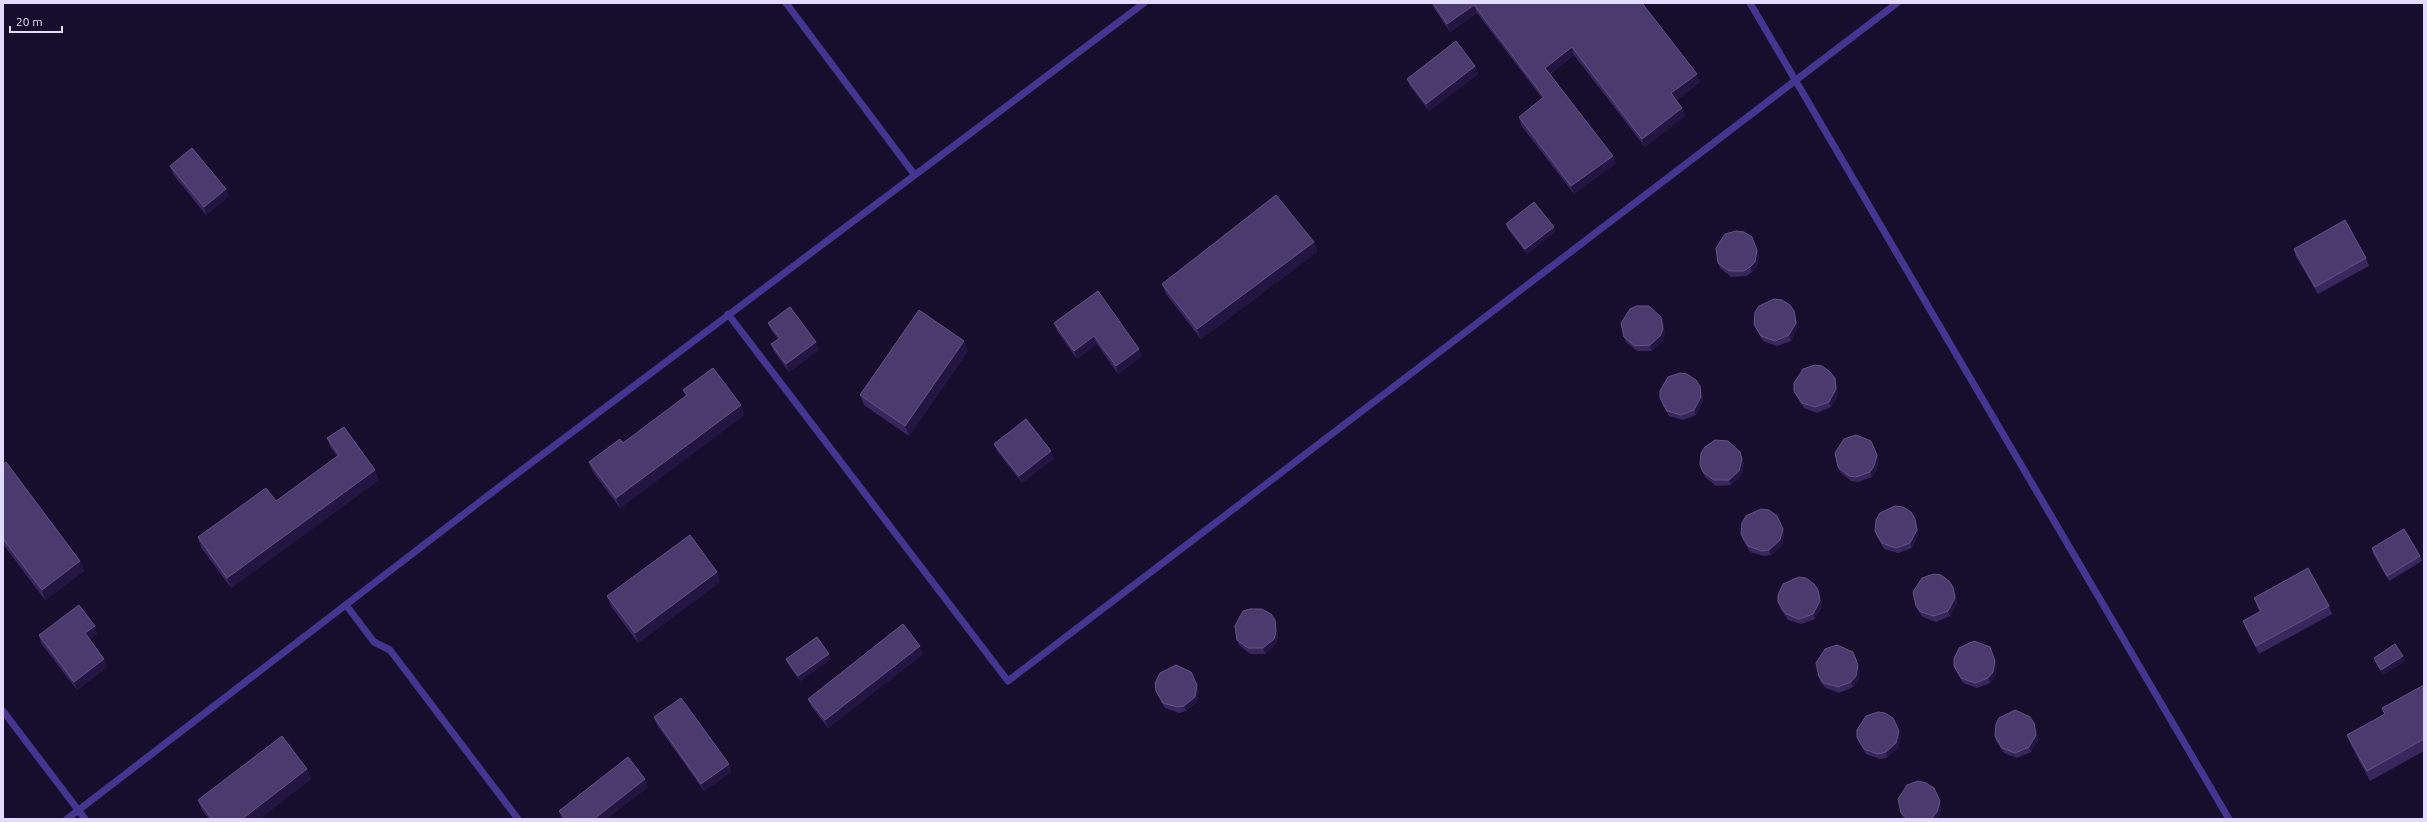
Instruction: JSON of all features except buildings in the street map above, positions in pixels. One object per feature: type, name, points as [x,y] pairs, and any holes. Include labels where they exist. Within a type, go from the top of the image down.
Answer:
[{"type":"lane","points":[[786,3],[914,174]]},
{"type":"lane","points":[[67,819],[728,314],[1144,3]]},
{"type":"lane","points":[[1750,3],[2229,819]]},
{"type":"lane","points":[[728,314],[1008,681],[1897,3]]},
{"type":"lane","points":[[346,605],[374,642],[390,650],[518,819]]},
{"type":"lane","points":[[3,711],[85,819]]}]
